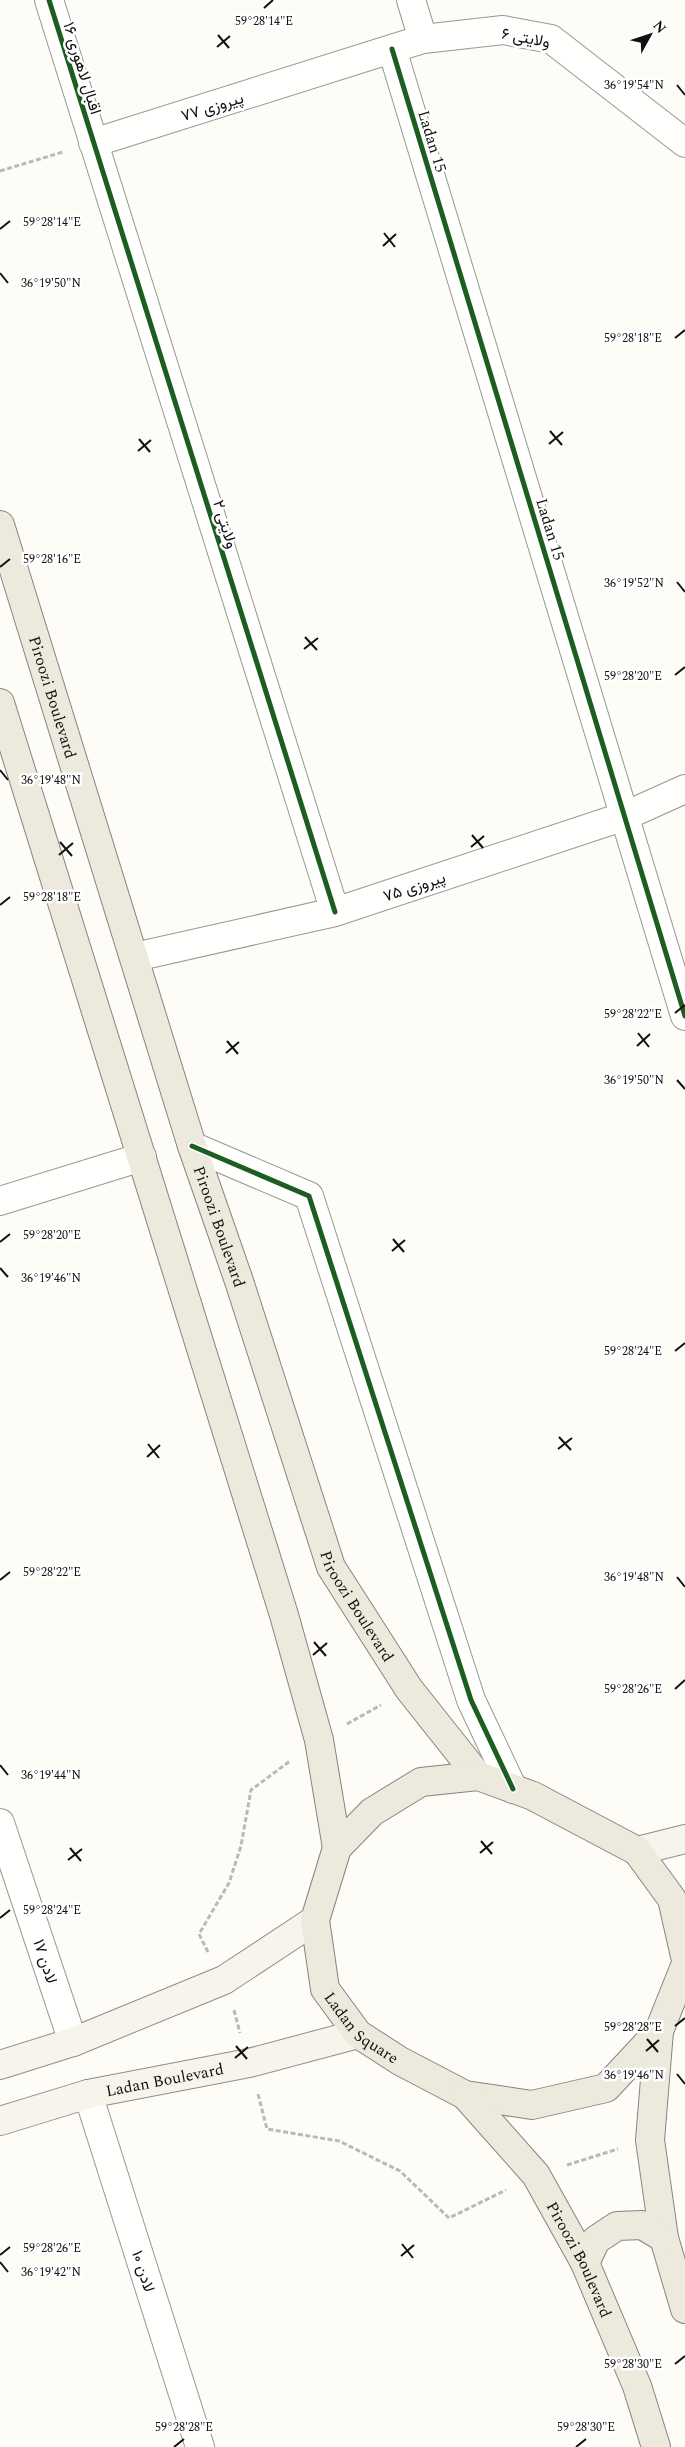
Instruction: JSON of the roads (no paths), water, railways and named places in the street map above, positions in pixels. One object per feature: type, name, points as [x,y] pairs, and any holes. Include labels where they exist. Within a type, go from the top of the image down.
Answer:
[{"type":"main road","name":"Piroozi Boulevard","points":[[0,526],[192,1146],[239,1281],[331,1567],[409,1690],[478,1776]]},
{"type":"main road","points":[[0,703],[287,1625],[319,1740],[337,1848]]},
{"type":"main road","name":"Ladan Square","points":[[685,1956],[672,1900],[638,1850],[533,1796],[478,1776],[421,1782],[372,1812],[337,1848],[315,1920],[326,1989],[358,2034],[400,2061],[465,2095],[532,2105],[606,2088],[659,2031],[685,1966]]},
{"type":"main road","points":[[638,1850],[685,1839]]},
{"type":"main road","points":[[0,2065],[73,2042],[224,1980],[315,1920]]},
{"type":"main road","points":[[659,2031],[650,2140],[664,2238],[685,2309]]},
{"type":"main road","name":"Ladan Boulevard","points":[[0,2122],[88,2094],[249,2063],[358,2034]]},
{"type":"main road","name":"Piroozi Boulevard","points":[[465,2095],[536,2174],[585,2263],[636,2386],[656,2447]]},
{"type":"main road","points":[[585,2263],[596,2240],[617,2226],[642,2226],[664,2238]]},
{"type":"street","name":"اقبال لاهوری ۱۶","points":[[49,0],[93,143]]},
{"type":"street","points":[[411,0],[423,40]]},
{"type":"street","name":"ولایتی ۶","points":[[423,40],[503,30],[551,39],[685,143]]},
{"type":"street","name":"پیروزی ۷۷","points":[[93,143],[423,40]]},
{"type":"street","name":"Ladan 15","points":[[392,49],[685,1016]]},
{"type":"street","name":"ولایتی ۲","points":[[93,143],[335,912]]},
{"type":"street","name":"پیروزی ۷۵","points":[[134,957],[335,912],[625,816],[685,789]]},
{"type":"street","points":[[192,1146],[309,1196],[471,1700],[513,1789]]},
{"type":"street","points":[[0,1201],[142,1157]]},
{"type":"street","name":"لادن ۱۷","points":[[0,1823],[73,2042]]},
{"type":"street","name":"لادن ۱۰","points":[[88,2094],[200,2447]]}]
